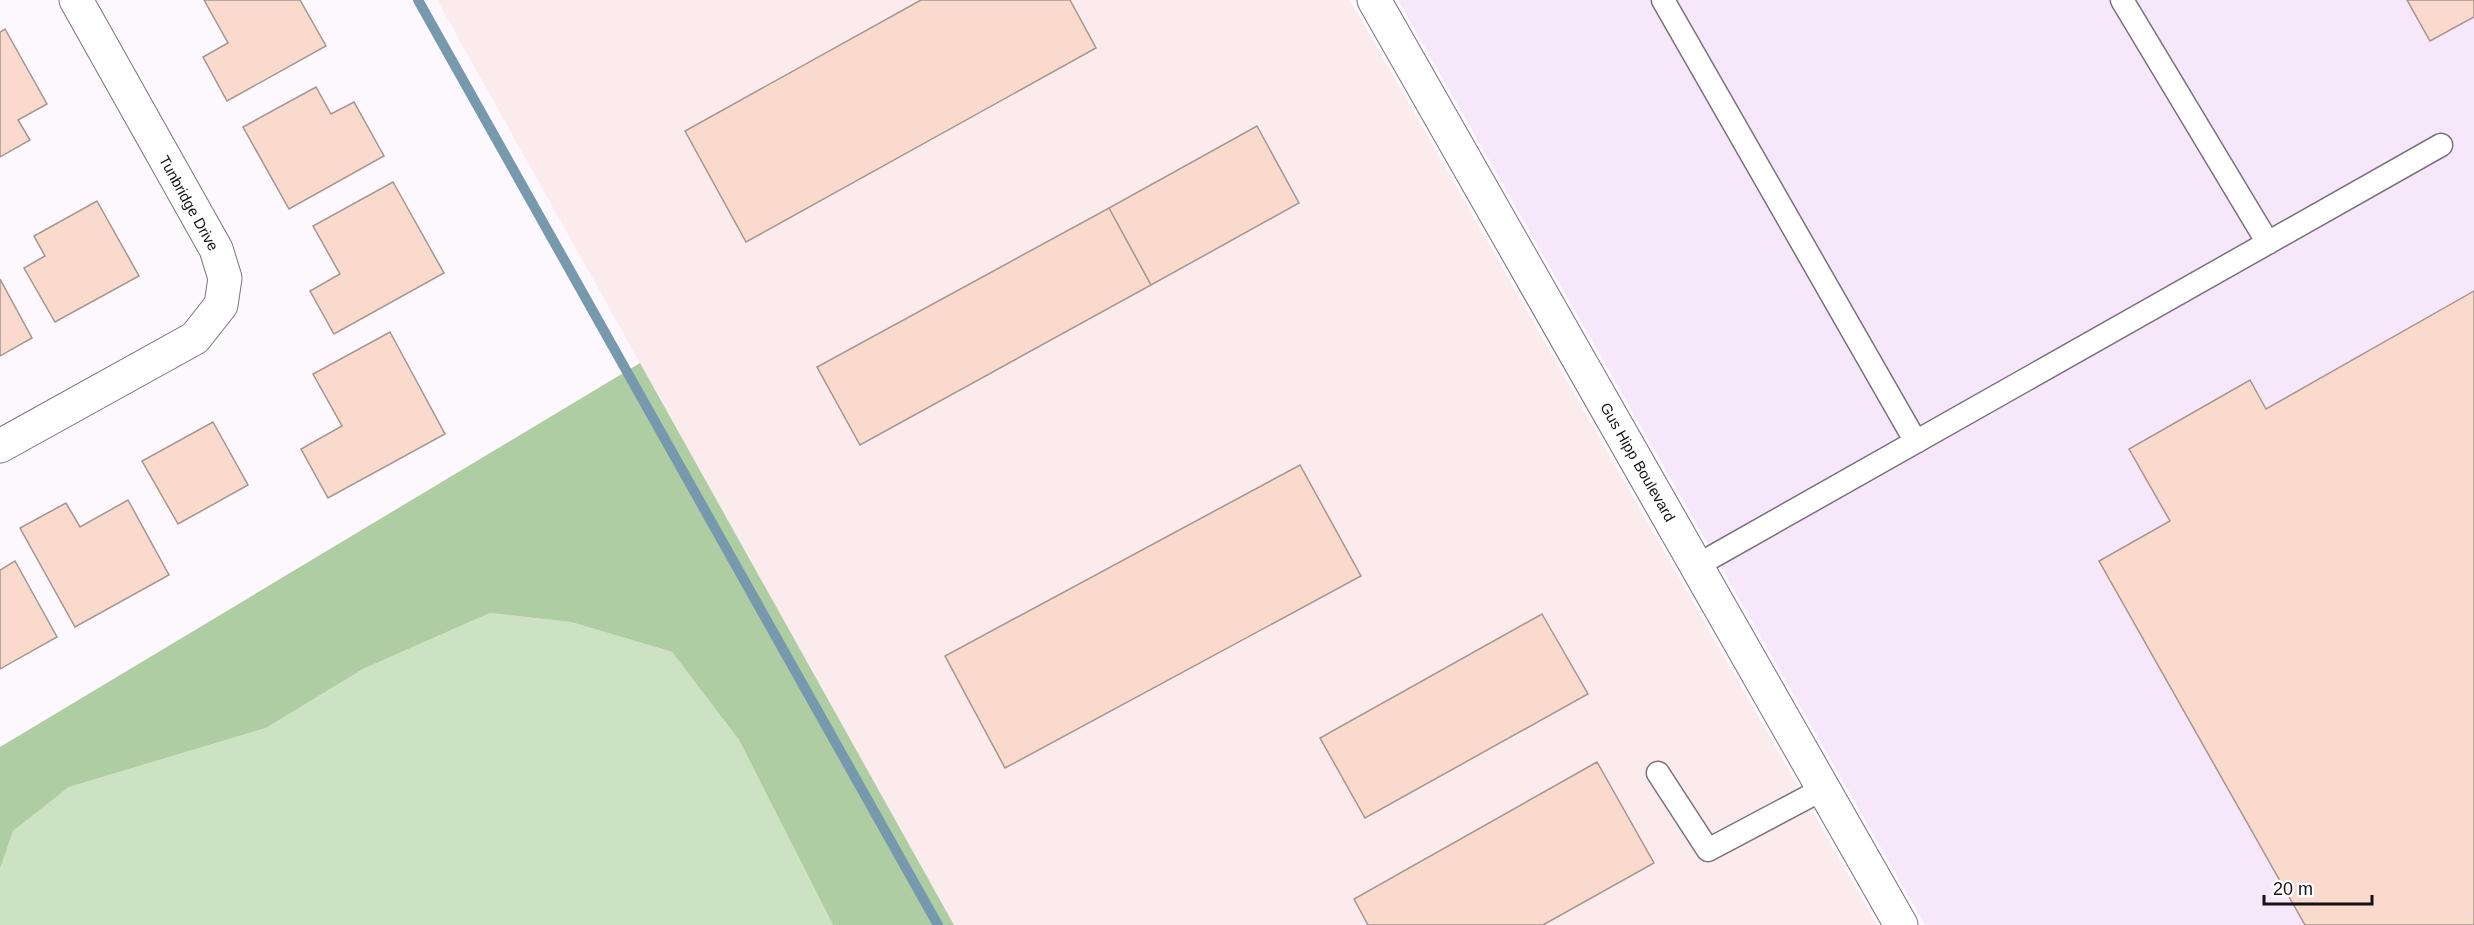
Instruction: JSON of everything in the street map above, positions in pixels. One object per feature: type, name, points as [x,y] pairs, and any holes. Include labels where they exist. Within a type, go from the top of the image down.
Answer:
[{"type":"street","name":"Tunbridge Drive","points":[[0,446],[195,338],[221,304],[225,278],[216,249],[76,0]]},
{"type":"street","name":"Gus Hipp Boulevard","points":[[1374,0],[1901,925]]},
{"type":"lane","points":[[1663,0],[1916,442]]},
{"type":"lane","points":[[2122,0],[2268,243]]},
{"type":"lane","points":[[1696,566],[2441,145]]},
{"type":"lane","points":[[1658,773],[1708,850],[1824,789]]},
{"type":"shaded area","points":[[437,0],[1350,0],[1877,925],[954,925]]},
{"type":"shaded area","points":[[1398,0],[2474,0],[2474,925],[1925,925]]},
{"type":"green space","points":[[640,363],[954,925],[833,925],[739,740],[672,652],[571,622],[490,613],[363,669],[266,728],[69,787],[13,831],[0,869],[0,747]]},
{"type":"green space","points":[[490,613],[571,622],[672,652],[739,740],[833,925],[0,925],[0,869],[13,831],[69,787],[266,728],[363,669]]},
{"type":"building","points":[[204,0],[300,0],[326,46],[227,101],[203,57],[228,43]]},
{"type":"building","points":[[921,0],[1070,0],[1096,48],[746,242],[685,131]]},
{"type":"building","points":[[2407,0],[2474,0],[2474,17],[2430,41]]},
{"type":"building","points":[[5,29],[47,104],[18,120],[30,140],[0,157],[0,32]]},
{"type":"building","points":[[316,87],[331,114],[354,102],[384,156],[289,209],[243,127]]},
{"type":"building","points":[[1257,126],[1299,203],[1151,285],[1109,208]]},
{"type":"building","points":[[393,182],[444,273],[334,334],[310,291],[340,274],[313,226]]},
{"type":"building","points":[[97,201],[139,276],[55,322],[24,268],[45,256],[34,236]]},
{"type":"building","points":[[1109,208],[1151,285],[860,445],[817,367]]},
{"type":"building","points":[[0,279],[32,338],[0,356]]},
{"type":"building","points":[[2474,291],[2474,925],[2305,925],[2099,561],[2170,521],[2129,449],[2250,380],[2266,409]]},
{"type":"building","points":[[390,332],[445,434],[328,498],[301,449],[342,426],[313,374]]},
{"type":"building","points":[[213,422],[248,485],[178,524],[142,461]]},
{"type":"building","points":[[1300,465],[1361,576],[1005,768],[945,656]]},
{"type":"building","points":[[128,500],[169,575],[75,627],[20,528],[66,503],[80,527]]},
{"type":"building","points":[[15,561],[57,637],[0,669],[0,570]]},
{"type":"building","points":[[1542,614],[1588,694],[1365,818],[1320,738]]},
{"type":"building","points":[[1597,762],[1654,863],[1543,925],[1368,925],[1354,899]]},
{"type":"waterway","points":[[418,0],[938,925]]}]
